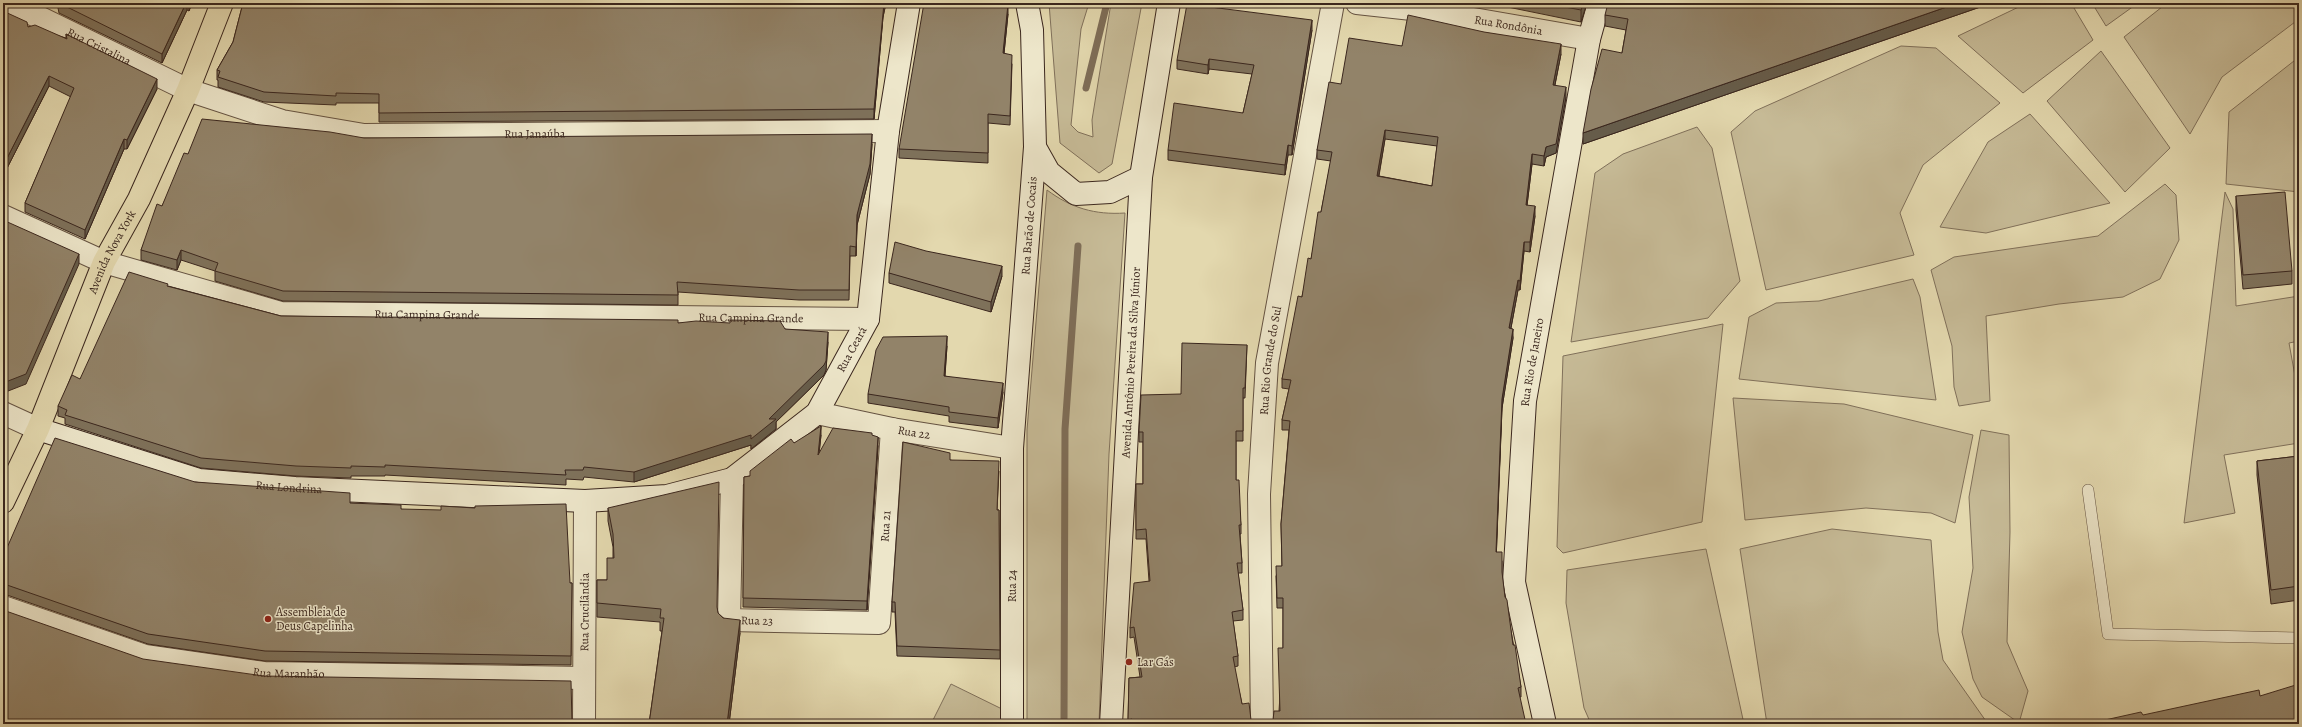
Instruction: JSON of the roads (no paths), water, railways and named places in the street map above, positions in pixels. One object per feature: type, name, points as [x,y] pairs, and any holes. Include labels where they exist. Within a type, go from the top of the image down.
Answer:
[{"type":"main road","name":"Avenida Nova York","points":[[3,502],[38,429],[104,262],[139,199],[188,90],[222,3]]},
{"type":"street","name":"Rua Cristalina","points":[[10,3],[40,11],[188,90]]},
{"type":"street","name":"Rua Ceará","points":[[585,501],[667,496],[732,479],[817,413],[868,319],[888,131],[909,3]]},
{"type":"street","name":"Rua Barão de Cocais","points":[[1012,448],[1035,147],[1032,30],[1027,3]]},
{"type":"street","name":"Avenida Antônio Pereira da Silva Júnior","points":[[1111,724],[1141,176],[1170,3]]},
{"type":"street","name":"Rua Rio Grande do Sul","points":[[1262,724],[1259,494],[1267,363],[1333,3]]},
{"type":"street","name":"Rua Rondônia","points":[[1357,3],[1421,10],[1589,39]]},
{"type":"street","name":"Rua Rio de Janeiro","points":[[1545,724],[1514,582],[1525,401],[1589,39],[1599,3]]},
{"type":"street","name":"Rua Janaúba","points":[[188,90],[282,121],[364,135],[888,131]]},
{"type":"street","points":[[1035,147],[1049,172],[1076,194],[1110,192],[1141,176]]},
{"type":"street","name":"Rua Campina Grande","points":[[3,216],[104,262],[281,313],[868,319]]},
{"type":"street","name":"Rua Londrina","points":[[3,413],[38,429],[199,480],[295,488],[585,501]]},
{"type":"street","name":"Rua 22","points":[[817,413],[892,429],[1012,448]]},
{"type":"street","name":"Rua 21","points":[[879,623],[892,429]]},
{"type":"street","name":"Rua 24","points":[[1012,448],[1012,724]]},
{"type":"street","name":"Rua 23","points":[[732,479],[729,620],[879,623]]},
{"type":"street","name":"Rua Crucilândia","points":[[584,724],[585,501]]},
{"type":"street","name":"Rua Maranhão","points":[[3,607],[144,656],[264,674],[584,678]]},
{"type":"lane","points":[[2088,490],[2108,634],[2299,638]]},
{"type":"waterway","points":[[1086,88],[1107,3]]},
{"type":"waterway","points":[[1064,724],[1065,429],[1078,246]]},
{"type":"place","name":"Assembleia de Deus Capelinha","points":[[268,619]]},
{"type":"place","name":"Lar Gás","points":[[1129,662]]}]
